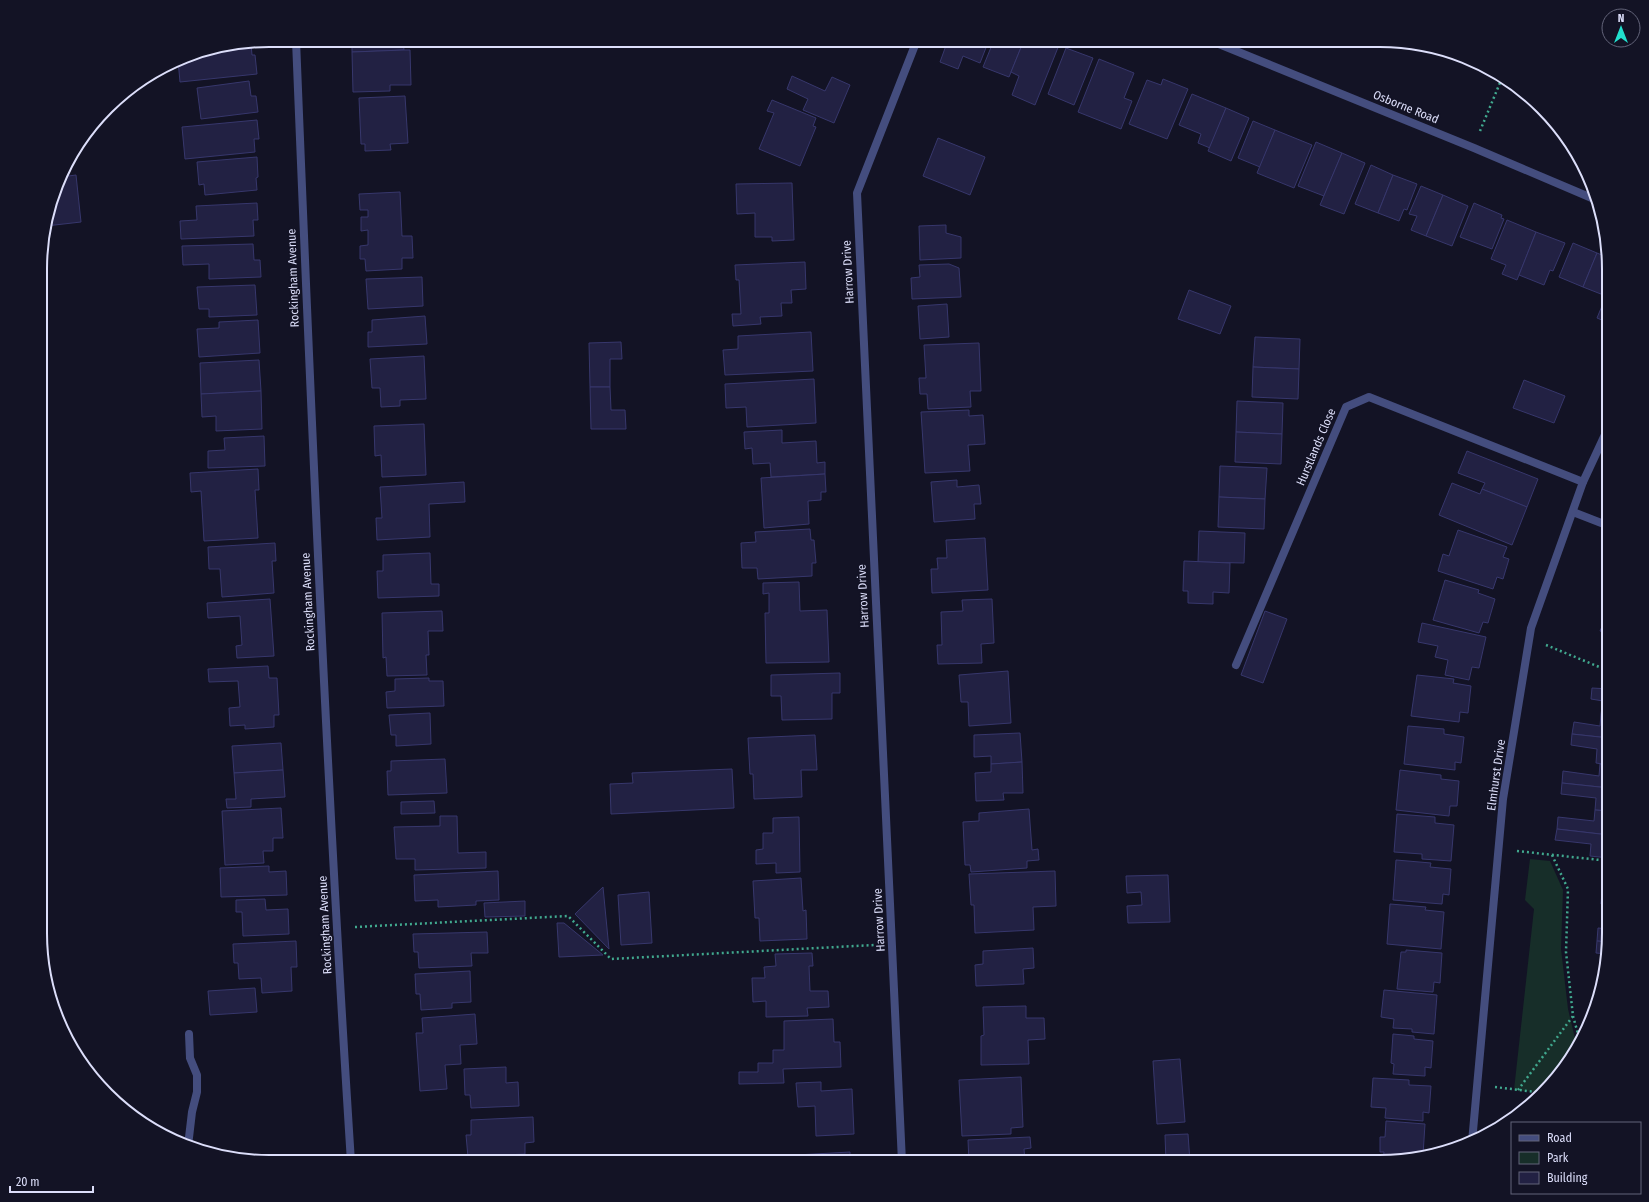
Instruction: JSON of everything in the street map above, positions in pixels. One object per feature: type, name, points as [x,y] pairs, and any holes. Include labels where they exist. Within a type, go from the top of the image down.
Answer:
[{"type":"street","name":"Rockingham Avenue","points":[[296,47],[313,465],[333,834],[336,928],[351,1155]]},
{"type":"street","name":"Harrow Drive","points":[[902,1155],[857,193],[914,47]]},
{"type":"street","name":"Osborne Road","points":[[1226,47],[1474,148],[1590,197]]},
{"type":"street","name":"Hurstlands Close","points":[[1236,665],[1346,407],[1369,397],[1583,482]]},
{"type":"street","name":"Elmhurst Drive","points":[[1473,1134],[1503,799],[1529,638],[1531,628],[1583,482],[1602,439]]},
{"type":"street","points":[[1573,512],[1602,524]]},
{"type":"street","points":[[189,1034],[190,1058],[197,1075],[197,1092],[192,1112],[189,1140]]},
{"type":"path","points":[[1474,148],[1500,82]]},
{"type":"path","points":[[1529,638],[1602,669]]},
{"type":"path","points":[[1499,848],[1602,860]]},
{"type":"path","points":[[1552,855],[1568,889],[1566,952],[1573,1016],[1578,1033]]},
{"type":"path","points":[[336,928],[568,916],[611,959],[892,944]]},
{"type":"path","points":[[1518,1090],[1573,1016]]},
{"type":"path","points":[[1477,1085],[1535,1092]]},
{"type":"green space","points":[[1530,859],[1550,861],[1563,890],[1561,949],[1568,1009],[1575,1038],[1565,1057],[1547,1080],[1535,1092],[1514,1090],[1534,909],[1525,900]]},
{"type":"building","points":[[251,47],[252,55],[255,55],[257,74],[180,82],[179,66],[197,59],[225,51]]},
{"type":"building","points":[[352,47],[404,47],[404,50],[352,52]]},
{"type":"building","points":[[945,47],[986,47],[980,63],[963,56],[958,69],[940,62]]},
{"type":"building","points":[[991,47],[1021,47],[1009,77],[983,67]]},
{"type":"building","points":[[1021,47],[1058,47],[1035,105],[1012,95],[1019,76],[1011,72]]},
{"type":"building","points":[[1066,48],[1093,58],[1074,105],[1048,94]]},
{"type":"building","points":[[410,50],[411,85],[390,85],[390,91],[353,92],[352,52]]},
{"type":"building","points":[[1099,59],[1134,73],[1124,98],[1132,101],[1121,129],[1078,112]]},
{"type":"building","points":[[792,76],[825,91],[832,77],[850,85],[834,123],[803,110],[808,99],[787,89]]},
{"type":"building","points":[[1163,79],[1188,89],[1167,139],[1129,124],[1147,80],[1161,85]]},
{"type":"building","points":[[249,81],[251,96],[256,96],[258,112],[201,119],[197,88]]},
{"type":"building","points":[[1192,94],[1226,108],[1210,148],[1198,143],[1201,134],[1179,125]]},
{"type":"building","points":[[405,96],[408,143],[390,144],[391,150],[365,151],[365,144],[361,144],[359,98]]},
{"type":"building","points":[[772,100],[816,118],[813,126],[816,127],[800,166],[759,149],[774,113],[767,111]]},
{"type":"building","points":[[1226,108],[1249,118],[1231,161],[1208,151]]},
{"type":"building","points":[[257,120],[259,139],[254,139],[255,152],[185,159],[182,127]]},
{"type":"building","points":[[1253,121],[1275,130],[1260,167],[1238,158]]},
{"type":"building","points":[[1275,130],[1312,145],[1294,188],[1257,173]]},
{"type":"building","points":[[938,138],[985,157],[970,195],[923,176]]},
{"type":"building","points":[[1316,142],[1342,153],[1324,196],[1298,186]]},
{"type":"building","points":[[1342,153],[1365,163],[1344,214],[1320,205]]},
{"type":"building","points":[[257,157],[257,190],[205,195],[204,184],[199,185],[197,162]]},
{"type":"building","points":[[1371,165],[1393,175],[1378,213],[1355,204]]},
{"type":"building","points":[[76,175],[81,222],[51,225],[59,197],[68,176]]},
{"type":"building","points":[[1393,175],[1417,184],[1407,210],[1404,209],[1399,221],[1378,213]]},
{"type":"building","points":[[792,183],[794,240],[772,241],[772,237],[755,237],[755,213],[737,214],[736,184]]},
{"type":"building","points":[[1421,186],[1443,195],[1426,236],[1411,230],[1417,216],[1409,214]]},
{"type":"building","points":[[400,192],[402,236],[412,236],[413,258],[402,258],[402,269],[366,271],[365,259],[360,259],[360,246],[368,245],[368,230],[361,231],[361,217],[368,217],[368,210],[360,210],[359,194]]},
{"type":"building","points":[[1443,195],[1468,206],[1452,246],[1426,236]]},
{"type":"building","points":[[257,203],[258,220],[253,220],[254,236],[181,239],[180,221],[197,220],[196,206]]},
{"type":"building","points":[[1474,203],[1502,215],[1501,218],[1504,219],[1492,249],[1460,237]]},
{"type":"building","points":[[1507,220],[1536,232],[1517,280],[1502,274],[1506,265],[1491,259]]},
{"type":"building","points":[[946,225],[946,233],[961,237],[961,258],[920,260],[919,226]]},
{"type":"building","points":[[1536,232],[1565,243],[1553,271],[1550,270],[1544,285],[1519,275]]},
{"type":"building","points":[[1573,243],[1597,253],[1583,287],[1559,277]]},
{"type":"building","points":[[253,244],[254,260],[260,260],[261,277],[209,279],[209,264],[183,265],[182,246]]},
{"type":"building","points":[[1597,253],[1602,255],[1602,294],[1583,287]]},
{"type":"building","points":[[805,262],[806,289],[791,290],[792,303],[781,303],[782,316],[760,317],[761,324],[733,326],[732,314],[741,314],[739,280],[736,280],[735,265]]},
{"type":"building","points":[[949,264],[959,268],[961,297],[912,299],[911,278],[920,277],[919,265]]},
{"type":"building","points":[[422,277],[423,306],[368,309],[366,279]]},
{"type":"building","points":[[255,285],[257,315],[209,317],[209,309],[199,309],[197,287]]},
{"type":"building","points":[[1189,290],[1231,306],[1220,334],[1178,319]]},
{"type":"building","points":[[947,304],[949,337],[920,339],[918,306]]},
{"type":"building","points":[[1602,306],[1602,320],[1597,318]]},
{"type":"building","points":[[425,316],[427,344],[368,347],[368,332],[372,332],[372,320]]},
{"type":"building","points":[[258,320],[260,353],[199,357],[197,329],[219,328],[219,322]]},
{"type":"building","points":[[811,332],[813,371],[725,375],[723,350],[738,349],[738,336]]},
{"type":"building","points":[[1255,337],[1300,339],[1299,369],[1253,367]]},
{"type":"building","points":[[621,342],[622,359],[610,359],[610,387],[590,387],[589,343]]},
{"type":"building","points":[[979,343],[981,391],[970,391],[971,407],[928,409],[927,394],[920,394],[919,378],[926,378],[924,345]]},
{"type":"building","points":[[424,356],[426,399],[400,400],[400,406],[381,407],[380,388],[372,388],[370,359]]},
{"type":"building","points":[[259,360],[261,391],[201,394],[200,363]]},
{"type":"building","points":[[1253,367],[1299,369],[1298,399],[1252,397]]},
{"type":"building","points":[[814,379],[816,423],[747,427],[746,407],[726,408],[725,384]]},
{"type":"building","points":[[1524,380],[1565,396],[1554,423],[1513,408]]},
{"type":"building","points":[[590,387],[610,387],[611,410],[625,410],[626,429],[591,429]]},
{"type":"building","points":[[261,391],[262,429],[216,431],[216,416],[202,417],[201,394]]},
{"type":"building","points":[[1237,401],[1283,403],[1282,434],[1236,432]]},
{"type":"building","points":[[969,410],[969,416],[983,415],[985,444],[968,445],[970,471],[925,473],[921,412]]},
{"type":"building","points":[[424,424],[426,475],[382,477],[381,455],[375,456],[374,426]]},
{"type":"building","points":[[782,430],[782,443],[816,441],[817,463],[825,462],[825,474],[771,477],[770,463],[753,464],[752,448],[745,449],[744,432]]},
{"type":"building","points":[[1236,432],[1282,434],[1281,464],[1235,462]]},
{"type":"building","points":[[264,436],[265,466],[208,468],[208,451],[225,450],[224,438]]},
{"type":"building","points":[[1467,451],[1538,479],[1527,507],[1482,489],[1485,483],[1458,473]]},
{"type":"building","points":[[1220,466],[1267,468],[1265,499],[1219,497]]},
{"type":"building","points":[[258,469],[259,490],[255,490],[258,538],[204,541],[201,491],[191,492],[190,473]]},
{"type":"building","points":[[825,474],[826,492],[821,492],[821,500],[808,501],[809,524],[764,528],[761,478]]},
{"type":"building","points":[[957,480],[957,487],[979,485],[981,504],[974,504],[975,519],[934,522],[931,482]]},
{"type":"building","points":[[464,482],[465,502],[429,504],[430,537],[377,540],[376,518],[382,518],[380,487]]},
{"type":"building","points":[[1452,483],[1480,494],[1482,489],[1527,507],[1512,545],[1439,515]]},
{"type":"building","points":[[1219,497],[1265,499],[1264,529],[1218,527]]},
{"type":"building","points":[[810,529],[811,540],[814,540],[816,563],[812,563],[812,576],[758,579],[757,568],[742,568],[741,543],[756,542],[755,532]]},
{"type":"building","points":[[1458,530],[1507,547],[1503,557],[1509,559],[1503,579],[1497,577],[1493,589],[1438,571],[1443,554],[1449,556]]},
{"type":"building","points":[[1199,531],[1245,533],[1244,563],[1198,562]]},
{"type":"building","points":[[985,538],[988,590],[932,593],[931,569],[938,569],[937,558],[947,558],[946,540]]},
{"type":"building","points":[[275,543],[276,561],[272,561],[274,593],[222,597],[220,569],[209,569],[208,547]]},
{"type":"building","points":[[430,553],[431,584],[439,584],[439,596],[378,598],[377,571],[383,571],[383,555]]},
{"type":"building","points":[[1184,561],[1230,563],[1229,593],[1213,592],[1213,604],[1188,603],[1188,591],[1183,591]]},
{"type":"building","points":[[1445,580],[1479,590],[1478,593],[1495,599],[1488,623],[1483,622],[1479,633],[1433,620]]},
{"type":"building","points":[[799,582],[800,611],[827,610],[829,662],[766,663],[765,613],[769,613],[769,593],[763,594],[763,583]]},
{"type":"building","points":[[270,599],[274,656],[237,658],[236,646],[242,645],[240,616],[208,618],[207,603]]},
{"type":"building","points":[[992,599],[994,643],[981,644],[982,663],[938,664],[937,645],[942,645],[941,612],[963,611],[962,600]]},
{"type":"building","points":[[442,611],[443,631],[428,631],[429,655],[426,655],[427,675],[387,676],[386,657],[383,658],[382,613]]},
{"type":"building","points":[[1265,611],[1287,619],[1263,683],[1241,675]]},
{"type":"building","points":[[1422,623],[1486,637],[1479,668],[1472,667],[1469,680],[1445,675],[1448,660],[1435,657],[1438,646],[1418,642]]},
{"type":"building","points":[[268,666],[269,678],[277,678],[279,715],[274,715],[274,727],[245,729],[245,725],[230,726],[229,708],[240,707],[238,681],[209,682],[208,669]]},
{"type":"building","points":[[1008,671],[1011,723],[969,726],[968,702],[961,702],[959,675]]},
{"type":"building","points":[[840,673],[840,693],[832,693],[832,719],[782,720],[781,696],[771,696],[771,675]]},
{"type":"building","points":[[1417,675],[1454,679],[1453,683],[1471,686],[1468,713],[1460,712],[1459,722],[1411,716]]},
{"type":"building","points":[[429,678],[429,681],[443,681],[444,706],[387,708],[386,692],[395,691],[395,679]]},
{"type":"building","points":[[1592,688],[1602,689],[1602,701],[1591,699]]},
{"type":"building","points":[[430,713],[431,744],[396,746],[396,735],[391,735],[389,715]]},
{"type":"building","points":[[1602,714],[1602,737],[1572,734],[1574,722],[1600,726]]},
{"type":"building","points":[[1408,726],[1444,729],[1444,734],[1464,737],[1461,763],[1455,762],[1455,770],[1404,764]]},
{"type":"building","points":[[1020,733],[1022,762],[991,764],[991,756],[974,757],[974,735]]},
{"type":"building","points":[[1572,734],[1602,737],[1602,764],[1596,763],[1597,749],[1571,745]]},
{"type":"building","points":[[815,735],[817,770],[801,770],[802,797],[754,799],[753,774],[750,774],[748,738]]},
{"type":"building","points":[[281,743],[283,770],[234,773],[232,746]]},
{"type":"building","points":[[445,759],[447,793],[388,795],[387,771],[391,771],[391,761]]},
{"type":"building","points":[[1022,762],[1023,793],[1003,793],[1004,800],[976,801],[975,773],[991,772],[991,764]]},
{"type":"building","points":[[1600,764],[1602,764],[1602,787],[1562,783],[1563,771],[1599,776]]},
{"type":"building","points":[[732,769],[734,808],[611,814],[610,784],[633,783],[632,773]]},
{"type":"building","points":[[283,770],[285,797],[251,799],[251,807],[227,808],[226,799],[236,799],[234,773]]},
{"type":"building","points":[[1400,770],[1441,775],[1441,779],[1459,781],[1457,806],[1450,806],[1449,816],[1396,810]]},
{"type":"building","points":[[1562,783],[1602,787],[1602,810],[1595,810],[1596,798],[1561,794]]},
{"type":"building","points":[[434,801],[435,813],[401,814],[401,802]]},
{"type":"building","points":[[281,808],[283,838],[273,838],[273,851],[263,851],[264,863],[225,865],[222,811]]},
{"type":"building","points":[[1029,809],[1032,850],[1038,849],[1039,860],[1027,861],[1027,868],[971,872],[970,865],[965,865],[963,822],[979,821],[979,813]]},
{"type":"building","points":[[1595,810],[1602,810],[1602,834],[1557,829],[1558,817],[1594,821]]},
{"type":"building","points":[[1397,814],[1435,817],[1435,823],[1454,825],[1451,861],[1422,859],[1422,854],[1394,852]]},
{"type":"building","points":[[440,816],[457,816],[458,853],[486,852],[486,868],[415,870],[415,859],[396,859],[394,827],[440,826]]},
{"type":"building","points":[[799,817],[800,872],[776,873],[776,863],[756,864],[756,850],[763,849],[763,833],[773,833],[773,818]]},
{"type":"building","points":[[1557,829],[1602,834],[1602,857],[1590,856],[1591,844],[1555,840]]},
{"type":"building","points":[[1396,860],[1431,863],[1430,867],[1451,869],[1449,895],[1443,894],[1442,904],[1393,900]]},
{"type":"building","points":[[269,866],[269,872],[286,871],[287,895],[221,897],[220,868]]},
{"type":"building","points":[[498,871],[499,900],[476,901],[476,905],[438,907],[438,900],[415,901],[414,875]]},
{"type":"building","points":[[1055,871],[1056,906],[1033,907],[1034,930],[975,933],[974,905],[971,905],[969,874]]},
{"type":"building","points":[[1168,875],[1170,922],[1128,923],[1127,906],[1142,905],[1141,892],[1127,893],[1126,876]]},
{"type":"building","points":[[801,878],[803,911],[806,910],[807,939],[760,941],[759,918],[755,918],[753,881]]},
{"type":"building","points":[[603,887],[609,949],[575,914]]},
{"type":"building","points":[[649,892],[652,943],[621,945],[618,895]]},
{"type":"building","points":[[265,899],[266,910],[288,909],[289,934],[243,936],[242,912],[236,912],[236,900]]},
{"type":"building","points":[[525,901],[525,916],[485,917],[484,903]]},
{"type":"building","points":[[1390,904],[1426,907],[1425,910],[1444,912],[1441,949],[1387,944]]},
{"type":"building","points":[[557,923],[564,923],[603,955],[559,957]]},
{"type":"building","points":[[1598,928],[1602,928],[1602,941],[1597,941]]},
{"type":"building","points":[[487,932],[488,953],[471,953],[472,966],[419,968],[418,952],[414,952],[413,934]]},
{"type":"building","points":[[296,941],[297,967],[291,967],[292,991],[262,993],[261,978],[239,979],[238,963],[234,963],[233,944]]},
{"type":"building","points":[[1597,941],[1602,941],[1601,953],[1596,953]]},
{"type":"building","points":[[1033,948],[1034,968],[1023,969],[1024,984],[976,986],[975,965],[983,964],[983,951]]},
{"type":"building","points":[[1406,950],[1442,953],[1440,983],[1434,982],[1433,992],[1397,989],[1401,952],[1406,952]]},
{"type":"building","points":[[812,953],[813,966],[809,966],[810,991],[828,991],[829,1007],[807,1008],[808,1016],[766,1017],[766,1001],[753,1002],[752,978],[765,978],[764,967],[776,966],[775,954]]},
{"type":"building","points":[[470,971],[471,1002],[452,1003],[452,1008],[421,1010],[420,994],[416,994],[415,974]]},
{"type":"building","points":[[255,988],[257,1012],[210,1015],[208,991]]},
{"type":"building","points":[[1384,990],[1437,995],[1434,1034],[1412,1032],[1412,1029],[1393,1028],[1394,1019],[1381,1017]]},
{"type":"building","points":[[1026,1006],[1026,1018],[1044,1018],[1045,1039],[1028,1040],[1029,1064],[981,1065],[981,1036],[984,1035],[983,1007]]},
{"type":"building","points":[[475,1014],[477,1044],[460,1045],[461,1064],[445,1065],[447,1089],[420,1091],[416,1033],[423,1033],[422,1018]]},
{"type":"building","points":[[833,1019],[834,1042],[840,1042],[841,1067],[783,1069],[784,1083],[739,1084],[739,1072],[758,1072],[758,1063],[773,1063],[773,1050],[784,1050],[784,1021]]},
{"type":"building","points":[[1393,1034],[1414,1036],[1414,1039],[1433,1041],[1431,1068],[1425,1067],[1425,1076],[1393,1074],[1394,1064],[1391,1063]]},
{"type":"building","points":[[1180,1059],[1185,1122],[1157,1124],[1153,1061]]},
{"type":"building","points":[[506,1067],[506,1083],[518,1082],[519,1106],[471,1108],[470,1095],[465,1095],[464,1069]]},
{"type":"building","points":[[1021,1077],[1023,1127],[1011,1128],[1011,1134],[962,1136],[959,1080]]},
{"type":"building","points":[[1373,1078],[1409,1080],[1409,1085],[1431,1086],[1429,1113],[1423,1112],[1423,1121],[1385,1118],[1386,1108],[1371,1107]]},
{"type":"building","points":[[821,1082],[821,1091],[852,1089],[854,1134],[816,1136],[815,1106],[798,1107],[796,1083]]},
{"type":"building","points":[[533,1117],[534,1142],[525,1143],[525,1154],[468,1155],[466,1135],[471,1135],[471,1120]]},
{"type":"building","points":[[1386,1121],[1425,1124],[1423,1151],[1384,1155],[1384,1152],[1380,1152],[1380,1137],[1385,1137]]},
{"type":"building","points":[[1188,1134],[1190,1155],[1166,1155],[1165,1135]]},
{"type":"building","points":[[1030,1137],[1031,1148],[1024,1149],[1024,1155],[969,1155],[968,1140]]},
{"type":"building","points":[[850,1152],[850,1155],[796,1155]]}]
